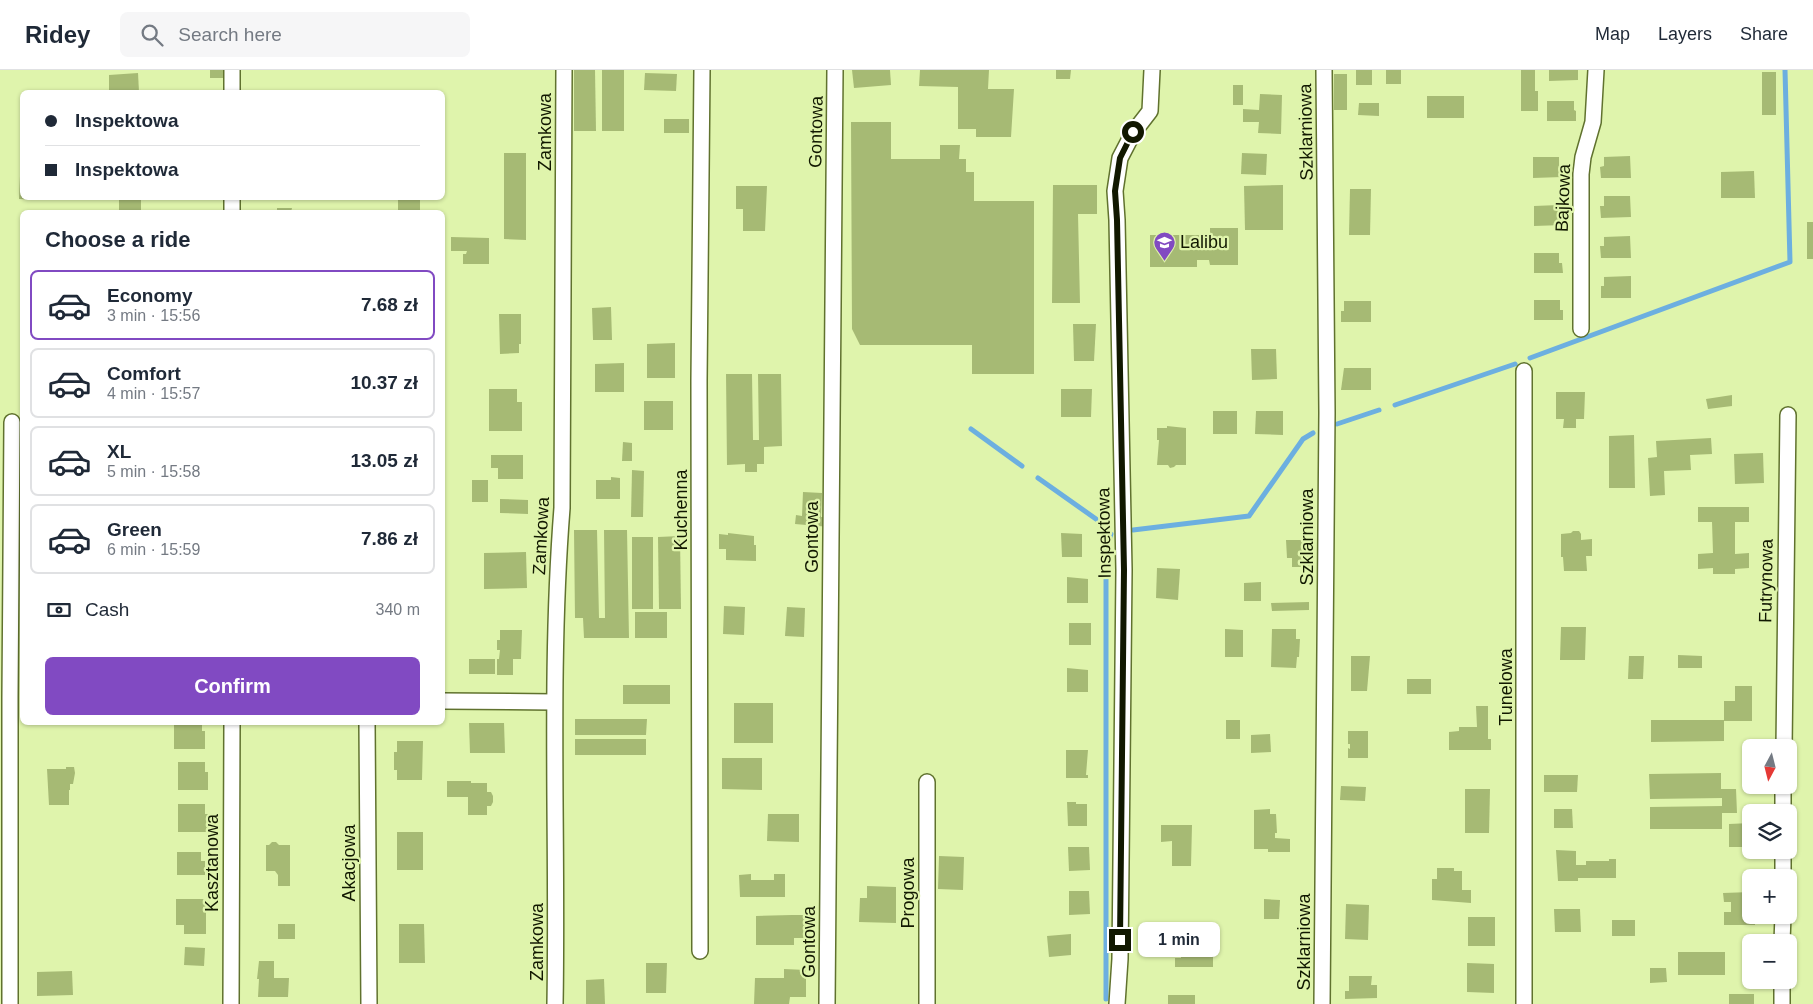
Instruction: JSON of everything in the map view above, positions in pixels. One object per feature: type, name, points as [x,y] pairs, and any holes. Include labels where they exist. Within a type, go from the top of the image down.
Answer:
[{"type":"street","points":[[232,70],[232,90]]},
{"type":"street","name":"Zamkowa","points":[[556,1004],[554,702],[558,565],[562,508],[564,70]]},
{"type":"street","name":"Kuchenna","points":[[700,950],[699,380],[702,70]]},
{"type":"street","name":"Gontowa","points":[[827,1004],[835,70]]},
{"type":"street","name":"Inspektowa","points":[[1117,1004],[1120,959],[1124,570],[1115,191],[1120,158],[1133,132],[1150,111],[1152,70]]},
{"type":"street","name":"Szklarniowa","points":[[1322,1004],[1327,423],[1324,70]]},
{"type":"street","name":"Bajkowa","points":[[1581,329],[1581,174],[1583,157],[1594,122],[1596,70]]},
{"type":"street","name":"Tunelowa","points":[[1524,371],[1524,1004]]},
{"type":"street","name":"Futrynowa","points":[[1784,739],[1788,415]]},
{"type":"street","points":[[10,1004],[12,422]]},
{"type":"street","points":[[445,701],[554,702]]},
{"type":"street","name":"Kasztanowa","points":[[231,1004],[232,725]]},
{"type":"street","name":"Akacjowa","points":[[367,725],[369,1004]]},
{"type":"street","name":"Progowa","points":[[927,782],[927,1004]]},
{"type":"street","points":[[1782,989],[1782,1004]]},
{"type":"building","points":[[210,70],[223,70],[223,78],[210,78]]},
{"type":"building","points":[[574,70],[595,70],[596,131],[574,131]]},
{"type":"building","points":[[602,70],[624,70],[624,131],[602,131]]},
{"type":"building","points":[[852,70],[890,70],[891,85],[854,88]]},
{"type":"building","points":[[920,70],[989,70],[988,89],[1014,89],[1011,137],[976,137],[976,129],[958,129],[958,87],[919,86]]},
{"type":"building","points":[[1056,70],[1071,70],[1070,79],[1056,79]]},
{"type":"building","points":[[1356,70],[1372,70],[1372,85],[1356,85]]},
{"type":"building","points":[[1386,70],[1401,70],[1401,84],[1386,84]]},
{"type":"building","points":[[1521,70],[1535,70],[1535,91],[1538,91],[1538,111],[1521,111]]},
{"type":"building","points":[[1549,70],[1578,70],[1578,80],[1549,81]]},
{"type":"building","points":[[1762,72],[1776,72],[1776,115],[1762,115]]},
{"type":"building","points":[[138,73],[139,90],[109,90],[109,75]]},
{"type":"building","points":[[645,73],[677,74],[676,91],[644,90]]},
{"type":"building","points":[[1334,74],[1347,74],[1347,110],[1334,110]]},
{"type":"building","points":[[1233,85],[1243,85],[1243,105],[1233,105]]},
{"type":"building","points":[[1260,94],[1282,95],[1281,134],[1258,133],[1259,122],[1243,122],[1243,109],[1259,110]]},
{"type":"building","points":[[1427,96],[1464,96],[1464,118],[1427,118]]},
{"type":"building","points":[[1547,101],[1574,101],[1576,121],[1547,121]]},
{"type":"building","points":[[1359,103],[1379,103],[1379,116],[1358,115]]},
{"type":"building","points":[[664,119],[689,119],[689,133],[664,133]]},
{"type":"building","points":[[851,122],[891,122],[891,159],[940,159],[940,145],[960,145],[959,159],[966,159],[966,172],[974,172],[974,201],[1034,201],[1034,374],[972,374],[972,345],[860,345],[852,329]]},
{"type":"building","points":[[504,153],[526,153],[526,240],[504,239]]},
{"type":"building","points":[[1242,153],[1267,154],[1266,175],[1241,174]]},
{"type":"building","points":[[1630,156],[1631,178],[1601,178],[1600,167],[1604,166],[1604,157]]},
{"type":"building","points":[[1533,157],[1559,157],[1562,177],[1533,178]]},
{"type":"building","points":[[1754,171],[1755,198],[1721,198],[1721,172]]},
{"type":"building","points":[[1053,185],[1097,185],[1097,214],[1078,214],[1080,303],[1052,303]]},
{"type":"building","points":[[1283,185],[1283,230],[1245,230],[1244,186]]},
{"type":"building","points":[[736,186],[767,186],[765,231],[743,231],[743,209],[736,209]]},
{"type":"building","points":[[1350,189],[1371,189],[1370,235],[1349,235]]},
{"type":"building","points":[[1604,196],[1630,196],[1631,217],[1601,218],[1600,206],[1604,206]]},
{"type":"building","points":[[119,200],[141,200],[141,210],[119,210]]},
{"type":"building","points":[[398,200],[420,200],[420,210],[398,210]]},
{"type":"building","points":[[1559,205],[1563,225],[1534,226],[1534,206]]},
{"type":"building","points":[[277,208],[292,208],[292,210],[277,210]]},
{"type":"building","points":[[1807,222],[1813,222],[1813,259],[1807,259]]},
{"type":"building","points":[[1210,228],[1238,228],[1238,265],[1210,265],[1209,260],[1197,260],[1197,267],[1150,267],[1150,235],[1210,235]]},
{"type":"building","points":[[1630,236],[1631,258],[1601,258],[1600,246],[1604,246],[1604,237]]},
{"type":"building","points":[[451,237],[489,238],[489,264],[463,264],[463,254],[466,254],[467,251],[451,251]]},
{"type":"building","points":[[1534,253],[1559,253],[1559,263],[1562,263],[1563,273],[1534,273]]},
{"type":"building","points":[[1631,276],[1631,298],[1601,298],[1601,286],[1604,286],[1604,277]]},
{"type":"building","points":[[1534,300],[1560,300],[1563,320],[1534,320]]},
{"type":"building","points":[[1344,301],[1371,301],[1371,322],[1341,322],[1341,311],[1344,311]]},
{"type":"building","points":[[611,307],[612,340],[593,340],[592,308]]},
{"type":"building","points":[[499,314],[521,314],[521,344],[519,344],[519,353],[500,354]]},
{"type":"building","points":[[1073,324],[1096,324],[1094,361],[1074,361]]},
{"type":"building","points":[[675,343],[675,378],[647,378],[647,344]]},
{"type":"building","points":[[1251,349],[1276,349],[1277,379],[1252,380]]},
{"type":"building","points":[[624,363],[624,392],[595,392],[595,364]]},
{"type":"building","points":[[1344,368],[1371,368],[1371,390],[1341,390]]},
{"type":"building","points":[[726,374],[752,374],[753,440],[759,440],[758,374],[781,374],[782,446],[764,447],[764,464],[757,464],[757,472],[745,472],[745,464],[727,465]]},
{"type":"building","points":[[489,389],[517,389],[517,402],[522,402],[522,431],[489,431]]},
{"type":"building","points":[[1061,389],[1092,389],[1091,417],[1061,417]]},
{"type":"building","points":[[1556,392],[1585,392],[1584,419],[1576,419],[1576,428],[1563,428],[1564,419],[1556,419]]},
{"type":"building","points":[[1732,395],[1732,406],[1708,409],[1706,399]]},
{"type":"building","points":[[644,401],[673,401],[673,430],[644,430]]},
{"type":"building","points":[[1213,411],[1237,411],[1237,434],[1213,434]]},
{"type":"building","points":[[1256,411],[1283,411],[1283,435],[1255,434]]},
{"type":"building","points":[[1167,426],[1186,428],[1186,465],[1176,465],[1170,468],[1168,465],[1157,465],[1159,440],[1157,440],[1157,428],[1167,428]]},
{"type":"building","points":[[1634,435],[1635,488],[1609,488],[1609,436]]},
{"type":"building","points":[[1711,438],[1712,454],[1690,455],[1691,470],[1664,471],[1665,495],[1650,496],[1648,458],[1657,457],[1656,441]]},
{"type":"building","points":[[623,442],[632,443],[632,461],[622,461]]},
{"type":"building","points":[[1763,453],[1764,483],[1735,484],[1734,454]]},
{"type":"building","points":[[491,455],[523,455],[523,479],[498,479],[498,468],[491,468]]},
{"type":"building","points":[[632,470],[644,471],[643,517],[631,517]]},
{"type":"building","points":[[611,477],[620,478],[620,499],[596,499],[596,480],[611,480]]},
{"type":"building","points":[[472,480],[488,480],[488,502],[472,502]]},
{"type":"building","points":[[803,492],[822,493],[821,517],[830,517],[830,527],[795,524],[796,515],[802,516]]},
{"type":"building","points":[[500,499],[528,500],[528,514],[500,513]]},
{"type":"building","points":[[1698,507],[1749,507],[1749,522],[1735,522],[1735,554],[1749,553],[1749,568],[1735,569],[1735,574],[1713,574],[1713,568],[1698,569],[1698,554],[1713,553],[1712,522],[1698,522]]},
{"type":"building","points":[[574,530],[597,530],[599,618],[605,618],[604,530],[627,530],[629,638],[584,638],[583,618],[575,618]]},
{"type":"building","points":[[1579,531],[1581,540],[1592,539],[1592,556],[1586,556],[1587,571],[1564,571],[1563,557],[1561,557],[1561,534]]},
{"type":"building","points":[[728,533],[754,536],[756,561],[726,560],[726,549],[719,549],[719,534],[728,535]]},
{"type":"building","points":[[1061,533],[1082,534],[1082,557],[1062,557]]},
{"type":"building","points":[[680,536],[681,609],[659,609],[658,537]]},
{"type":"building","points":[[632,537],[653,537],[653,609],[632,609]]},
{"type":"building","points":[[1286,540],[1313,540],[1313,567],[1292,567],[1292,558],[1287,558]]},
{"type":"building","points":[[526,552],[527,588],[484,589],[484,553]]},
{"type":"building","points":[[1157,568],[1180,569],[1178,600],[1156,598]]},
{"type":"building","points":[[1067,577],[1088,579],[1088,603],[1067,603]]},
{"type":"building","points":[[1261,582],[1261,601],[1244,601],[1244,583]]},
{"type":"building","points":[[1309,602],[1309,610],[1272,611],[1271,603]]},
{"type":"building","points":[[724,606],[745,607],[744,635],[723,634]]},
{"type":"building","points":[[787,607],[805,608],[804,637],[785,636]]},
{"type":"building","points":[[635,612],[667,612],[667,638],[635,638]]},
{"type":"building","points":[[1069,623],[1091,623],[1091,645],[1069,645]]},
{"type":"building","points":[[1561,627],[1586,627],[1585,660],[1560,660]]},
{"type":"building","points":[[1225,629],[1243,630],[1243,657],[1225,657]]},
{"type":"building","points":[[1272,629],[1296,629],[1296,639],[1300,639],[1296,668],[1271,667]]},
{"type":"building","points":[[500,630],[522,630],[521,659],[513,659],[513,675],[497,675],[497,659],[499,659],[500,650],[497,650],[497,640],[500,640]]},
{"type":"building","points":[[1678,655],[1702,656],[1702,668],[1678,668]]},
{"type":"building","points":[[1351,656],[1370,656],[1367,691],[1351,691]]},
{"type":"building","points":[[1629,656],[1644,656],[1643,679],[1628,679]]},
{"type":"building","points":[[469,659],[495,659],[495,674],[469,674]]},
{"type":"building","points":[[1067,668],[1088,670],[1088,692],[1067,692]]},
{"type":"building","points":[[1407,679],[1431,679],[1431,694],[1407,694]]},
{"type":"building","points":[[623,685],[670,685],[670,704],[623,704]]},
{"type":"building","points":[[1735,686],[1752,686],[1752,721],[1724,721],[1724,741],[1651,742],[1651,720],[1724,720],[1724,701],[1735,701]]},
{"type":"building","points":[[734,703],[773,703],[773,743],[734,743]]},
{"type":"building","points":[[1476,706],[1488,706],[1488,739],[1491,739],[1491,750],[1449,750],[1449,732],[1459,731],[1459,727],[1477,727]]},
{"type":"building","points":[[575,719],[647,719],[646,735],[575,735]]},
{"type":"building","points":[[1226,720],[1240,720],[1240,739],[1226,739]]},
{"type":"building","points":[[469,723],[504,723],[505,753],[470,753]]},
{"type":"building","points":[[174,725],[202,725],[202,731],[205,731],[205,749],[174,749]]},
{"type":"building","points":[[1348,731],[1368,731],[1368,758],[1348,758],[1350,744],[1348,744]]},
{"type":"building","points":[[1270,734],[1271,752],[1251,753],[1251,735]]},
{"type":"building","points":[[575,739],[646,739],[646,755],[575,755]]},
{"type":"building","points":[[397,741],[423,741],[422,780],[397,780],[397,770],[394,770],[394,752],[397,752]]},
{"type":"building","points":[[1066,750],[1088,750],[1086,775],[1088,775],[1088,778],[1066,778]]},
{"type":"building","points":[[722,758],[762,758],[762,790],[722,789]]},
{"type":"building","points":[[178,762],[205,762],[205,772],[208,772],[208,790],[178,790]]},
{"type":"building","points":[[66,767],[74,767],[75,773],[73,784],[70,784],[69,805],[49,805],[47,769],[66,769]]},
{"type":"building","points":[[1721,773],[1721,789],[1736,789],[1737,813],[1722,813],[1722,829],[1650,829],[1650,807],[1722,806],[1722,798],[1650,799],[1649,774]]},
{"type":"building","points":[[1544,775],[1578,775],[1577,792],[1544,792]]},
{"type":"building","points":[[447,781],[487,783],[487,792],[491,792],[493,802],[491,806],[487,806],[487,815],[468,815],[468,797],[447,797]]},
{"type":"building","points":[[1341,786],[1366,787],[1365,801],[1340,800]]},
{"type":"building","points":[[1465,789],[1490,789],[1489,833],[1465,833]]},
{"type":"building","points":[[1067,802],[1087,804],[1087,826],[1068,826]]},
{"type":"building","points":[[178,804],[205,804],[205,814],[208,814],[208,832],[178,832]]},
{"type":"building","points":[[1270,809],[1270,814],[1276,814],[1277,833],[1275,833],[1275,838],[1290,839],[1290,852],[1268,852],[1268,849],[1254,849],[1254,810]]},
{"type":"building","points":[[1554,809],[1572,809],[1573,828],[1554,828]]},
{"type":"building","points":[[768,814],[799,814],[799,842],[767,841]]},
{"type":"building","points":[[1742,823],[1742,847],[1729,847],[1729,824]]},
{"type":"building","points":[[1161,825],[1192,825],[1191,866],[1172,866],[1172,841],[1161,842]]},
{"type":"building","points":[[397,832],[423,832],[423,870],[397,870]]},
{"type":"building","points":[[276,842],[279,845],[290,845],[290,886],[278,886],[278,875],[275,871],[266,871],[266,845]]},
{"type":"building","points":[[1068,847],[1089,847],[1090,870],[1069,871]]},
{"type":"building","points":[[1556,850],[1576,851],[1576,865],[1586,865],[1586,861],[1609,861],[1609,859],[1616,859],[1616,878],[1578,878],[1578,881],[1558,881]]},
{"type":"building","points":[[177,852],[201,852],[201,861],[205,861],[205,875],[177,875]]},
{"type":"building","points":[[939,856],[964,857],[963,890],[938,889]]},
{"type":"building","points":[[1437,868],[1454,868],[1454,871],[1462,871],[1462,890],[1471,890],[1471,903],[1432,900],[1432,879],[1437,879]]},
{"type":"building","points":[[751,874],[751,880],[774,880],[774,874],[785,874],[785,897],[740,897],[739,875]]},
{"type":"building","points":[[867,886],[896,887],[896,923],[859,922],[860,898],[867,898]]},
{"type":"building","points":[[1069,891],[1089,891],[1090,914],[1069,915]]},
{"type":"building","points":[[1742,892],[1742,924],[1755,925],[1724,925],[1724,912],[1731,912],[1731,902],[1724,902],[1723,893]]},
{"type":"building","points":[[176,899],[206,899],[206,934],[184,934],[184,925],[176,925]]},
{"type":"building","points":[[1264,899],[1280,900],[1279,919],[1264,919]]},
{"type":"building","points":[[1346,904],[1369,905],[1368,940],[1345,939]]},
{"type":"building","points":[[1554,909],[1580,909],[1581,932],[1555,932]]},
{"type":"building","points":[[807,915],[807,938],[794,938],[794,945],[756,945],[756,916]]},
{"type":"building","points":[[1468,917],[1495,917],[1495,946],[1468,946]]},
{"type":"building","points":[[1612,920],[1635,920],[1635,936],[1612,936]]},
{"type":"building","points":[[278,924],[295,924],[295,939],[278,939]]},
{"type":"building","points":[[399,924],[424,924],[425,963],[399,963]]},
{"type":"building","points":[[1071,934],[1071,955],[1049,957],[1047,936]]},
{"type":"building","points":[[185,947],[205,948],[204,966],[184,965]]},
{"type":"building","points":[[1181,952],[1213,952],[1213,967],[1175,967],[1175,958],[1181,958]]},
{"type":"building","points":[[1678,952],[1725,952],[1725,975],[1678,975]]},
{"type":"building","points":[[259,961],[274,961],[274,978],[289,978],[288,997],[258,997]]},
{"type":"building","points":[[646,963],[667,963],[666,993],[646,993]]},
{"type":"building","points":[[1467,963],[1494,964],[1494,993],[1467,992]]},
{"type":"building","points":[[1650,968],[1666,968],[1667,982],[1650,983]]},
{"type":"building","points":[[784,969],[806,970],[806,997],[790,997],[789,1004],[754,1004],[755,978],[784,978]]},
{"type":"building","points":[[72,971],[73,995],[37,996],[37,972]]},
{"type":"building","points":[[1349,976],[1372,976],[1371,985],[1377,985],[1377,998],[1345,999],[1345,991],[1349,991]]},
{"type":"building","points":[[604,979],[605,1004],[586,1004],[586,980]]},
{"type":"building","points":[[1729,994],[1754,994],[1754,1004],[1729,1004]]},
{"type":"building","points":[[1168,995],[1195,995],[1195,1004],[1168,1004]]},
{"type":"waterway","points":[[1530,358],[1790,262],[1785,70]]},
{"type":"waterway","points":[[1395,405],[1515,364]]},
{"type":"waterway","points":[[1337,424],[1379,410]]},
{"type":"waterway","points":[[971,429],[1022,466]]},
{"type":"waterway","points":[[1133,530],[1249,516],[1303,439],[1313,433]]},
{"type":"waterway","points":[[1038,478],[1096,519]]},
{"type":"waterway","points":[[1106,999],[1106,549],[1111,534]]},
{"type":"place","name":"Lalibu","points":[[1164,261]]},
{"type":"route","points":[[1120,940],[1124,570],[1115,191],[1120,158],[1133,132]]}]
